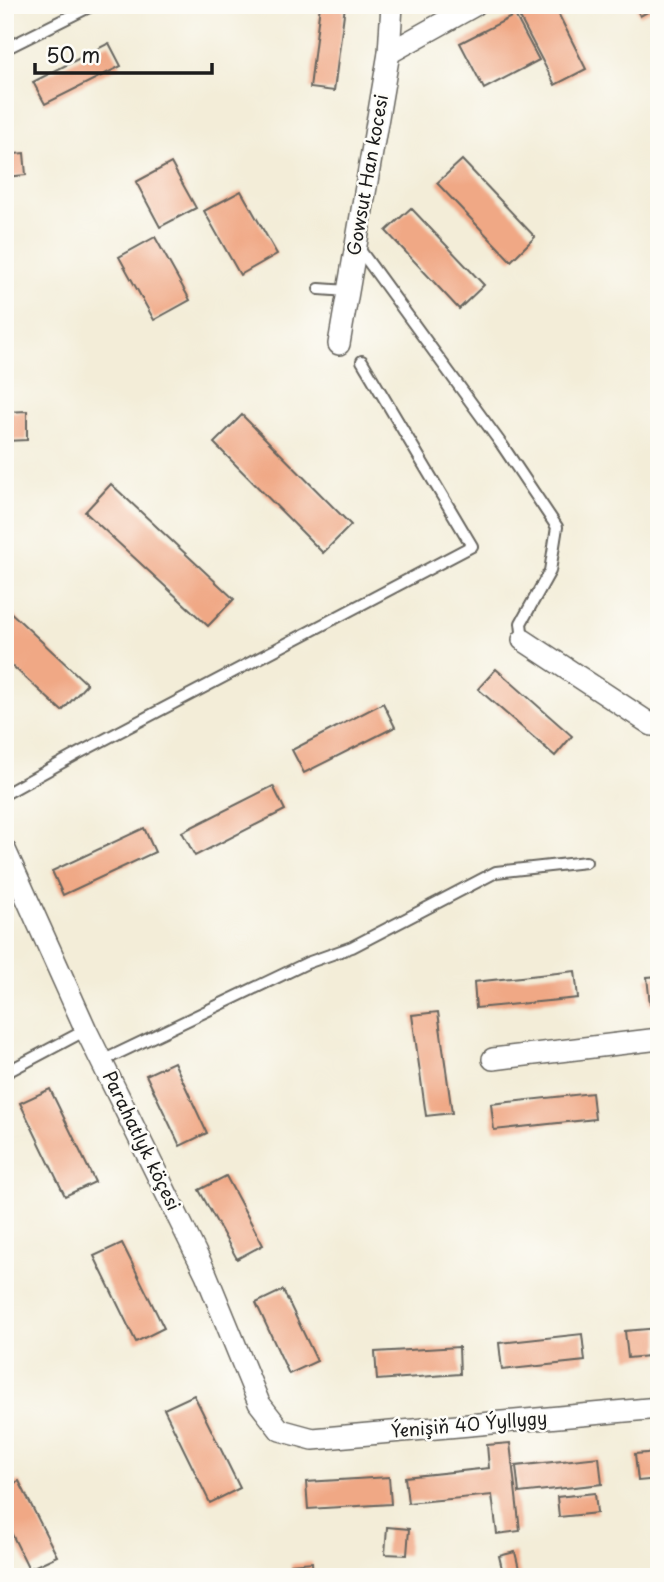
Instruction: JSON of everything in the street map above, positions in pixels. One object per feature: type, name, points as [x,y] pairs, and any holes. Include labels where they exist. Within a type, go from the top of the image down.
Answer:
[{"type":"street","name":"Gowsut Han kocesi","points":[[338,344],[389,53],[392,5]]},
{"type":"street","points":[[389,53],[475,5]]},
{"type":"street","points":[[523,640],[652,725],[659,725]]},
{"type":"street","name":"Parahatlyk köçesi","points":[[5,850],[86,1030],[206,1274],[259,1403],[280,1430]]},
{"type":"street","points":[[493,1059],[659,1039]]},
{"type":"street","name":"Ýenişiň 40 Ýyllygy","points":[[280,1430],[313,1438],[659,1408]]},
{"type":"lane","points":[[5,49],[93,5]]},
{"type":"lane","points":[[357,246],[502,445],[557,527],[550,571],[522,622],[523,640]]},
{"type":"lane","points":[[319,289],[348,291]]},
{"type":"lane","points":[[5,794],[79,752],[472,546],[362,361]]},
{"type":"lane","points":[[102,1061],[307,963],[352,947],[496,872],[586,862]]},
{"type":"lane","points":[[5,1073],[86,1030]]},
{"type":"building","points":[[320,5],[345,6],[334,91],[310,88]]},
{"type":"building","points":[[535,5],[554,5],[586,69],[555,85],[518,14]]},
{"type":"building","points":[[635,5],[659,5],[659,6],[640,16]]},
{"type":"building","points":[[515,15],[539,60],[484,89],[460,43]]},
{"type":"building","points":[[109,43],[121,66],[45,104],[33,82]]},
{"type":"building","points":[[24,153],[26,175],[5,177],[5,155]]},
{"type":"building","points":[[462,160],[535,237],[511,261],[437,183]]},
{"type":"building","points":[[171,163],[196,208],[160,227],[136,182]]},
{"type":"building","points":[[241,191],[277,254],[240,275],[204,211]]},
{"type":"building","points":[[411,208],[484,285],[459,309],[386,231]]},
{"type":"building","points":[[155,237],[190,300],[154,320],[119,257]]},
{"type":"building","points":[[27,411],[27,440],[5,441],[5,412]]},
{"type":"building","points":[[242,415],[351,525],[323,553],[214,443]]},
{"type":"building","points":[[111,484],[234,599],[208,626],[85,512]]},
{"type":"building","points":[[5,607],[87,684],[62,711],[5,659]]},
{"type":"building","points":[[496,669],[572,736],[555,756],[478,689]]},
{"type":"building","points":[[383,703],[395,727],[304,773],[292,750]]},
{"type":"building","points":[[273,786],[285,810],[195,856],[182,832]]},
{"type":"building","points":[[144,828],[155,852],[63,895],[52,871]]},
{"type":"building","points":[[575,971],[578,998],[476,1008],[474,982]]},
{"type":"building","points":[[659,976],[659,1003],[650,1004],[647,977]]},
{"type":"building","points":[[438,1012],[452,1113],[426,1116],[412,1015]]},
{"type":"building","points":[[174,1062],[207,1133],[180,1146],[146,1075]]},
{"type":"building","points":[[50,1089],[95,1182],[65,1196],[20,1103]]},
{"type":"building","points":[[592,1093],[595,1119],[494,1130],[491,1104]]},
{"type":"building","points":[[226,1176],[263,1245],[237,1259],[199,1190]]},
{"type":"building","points":[[122,1243],[164,1328],[136,1342],[94,1256]]},
{"type":"building","points":[[283,1290],[317,1361],[289,1374],[256,1303]]},
{"type":"building","points":[[659,1328],[659,1355],[628,1358],[625,1331]]},
{"type":"building","points":[[582,1334],[585,1361],[502,1370],[499,1343]]},
{"type":"building","points":[[459,1347],[460,1374],[377,1380],[375,1352]]},
{"type":"building","points":[[194,1395],[240,1488],[210,1503],[164,1409]]},
{"type":"building","points":[[510,1443],[520,1531],[497,1534],[492,1495],[408,1503],[405,1477],[489,1468],[487,1445]]},
{"type":"building","points":[[659,1452],[659,1479],[638,1481],[635,1454]]},
{"type":"building","points":[[599,1457],[602,1484],[519,1493],[516,1466]]},
{"type":"building","points":[[389,1477],[391,1504],[308,1509],[306,1482]]},
{"type":"building","points":[[19,1481],[57,1556],[29,1569],[5,1520],[5,1487]]},
{"type":"building","points":[[595,1493],[597,1513],[559,1517],[557,1497]]},
{"type":"building","points":[[387,1527],[409,1529],[407,1555],[385,1554]]},
{"type":"building","points":[[515,1552],[521,1577],[504,1577],[499,1556]]},
{"type":"building","points":[[312,1562],[313,1577],[292,1577],[291,1564]]}]
